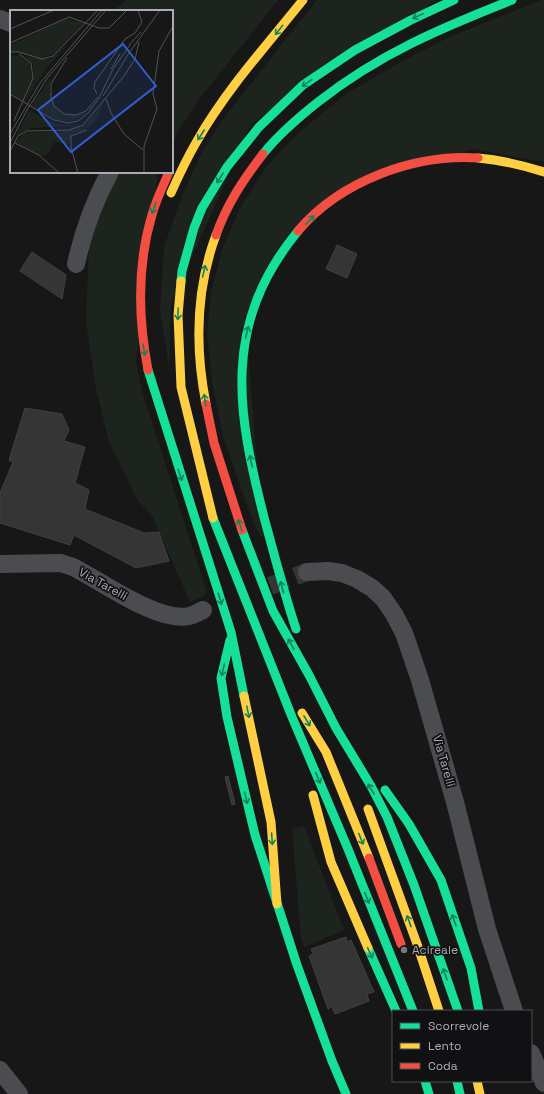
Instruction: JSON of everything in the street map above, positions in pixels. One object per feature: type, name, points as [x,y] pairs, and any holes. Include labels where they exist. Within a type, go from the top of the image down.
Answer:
[{"type":"highway","points":[[168,202],[179,173],[201,134],[241,78],[303,0]]},
{"type":"highway","points":[[213,519],[181,387],[178,342],[178,315],[182,271],[194,228],[202,208],[240,149],[259,127],[303,85],[361,47],[411,20],[454,0]]},
{"type":"highway","points":[[458,1010],[402,853],[380,804],[340,735],[274,612],[245,542],[214,442],[202,383],[199,359],[198,316],[200,293],[209,250],[213,237],[231,198],[244,179],[274,142],[292,123],[344,82],[394,52],[453,24],[512,0]]},
{"type":"highway","points":[[238,66],[267,30]]},
{"type":"highway","points":[[317,690],[286,600],[255,480],[244,419],[243,357],[251,318],[260,292],[285,247],[300,229],[333,201],[370,179],[416,162],[444,157],[469,156],[511,162],[530,166],[544,172]]},
{"type":"highway","points":[[169,173],[158,195],[145,242],[141,270],[140,306],[142,346],[148,376],[231,632],[271,822],[277,904]]},
{"type":"highway","points":[[160,379],[163,393],[183,448]]},
{"type":"highway","points":[[192,469],[413,1010]]},
{"type":"highway","points":[[231,632],[221,678],[227,717],[255,835],[297,965],[332,1061],[346,1094]]},
{"type":"highway","points":[[266,652],[326,752],[378,880],[405,955]]},
{"type":"highway","points":[[292,717],[331,862],[396,1010]]},
{"type":"highway","points":[[340,735],[356,779]]},
{"type":"highway","points":[[340,735],[383,788],[409,824],[441,880],[471,968],[479,1010]]},
{"type":"highway","points":[[365,801],[417,944],[439,1010]]},
{"type":"highway","points":[[457,1082],[460,1094]]},
{"type":"highway","points":[[477,1082],[480,1094]]},
{"type":"highway","points":[[486,1082],[488,1094]]},
{"type":"street","points":[[0,19],[10,23]]},
{"type":"street","points":[[76,264],[82,239],[100,191],[109,173]]},
{"type":"street","name":"Via Tarelli","points":[[0,564],[61,563],[73,567],[138,604],[158,611],[174,616],[188,616],[203,610]]},
{"type":"street","name":"Via Tarelli","points":[[307,572],[328,571],[342,573],[357,579],[372,588],[394,614],[404,633],[420,680],[455,802],[487,930],[514,1010]]},
{"type":"street","points":[[532,1055],[544,1083]]},
{"type":"street","points":[[0,1070],[19,1094]]},
{"type":"shaded area","points":[[127,0],[278,0],[197,102],[173,142],[173,10],[113,10]]},
{"type":"shaded area","points":[[317,0],[437,0],[251,124],[171,304],[169,367],[160,311],[164,247],[182,196],[203,150],[223,119]]},
{"type":"shaded area","points":[[544,0],[544,162],[473,149],[330,194],[245,316],[263,539],[254,525],[223,436],[212,383],[207,334],[211,292],[223,247],[240,208],[267,166],[297,134],[347,93],[447,38]]},
{"type":"shaded area","points":[[120,173],[158,173],[136,362],[142,391],[207,593],[190,602],[152,515],[138,501],[109,442],[96,388],[86,323],[89,240],[107,193]]},
{"type":"shaded area","points":[[304,826],[344,930],[304,947],[301,938],[292,829]]},
{"type":"building","points":[[337,245],[357,254],[347,278],[326,269]]},
{"type":"building","points":[[32,252],[66,275],[62,299],[20,271]]},
{"type":"building","points":[[25,408],[62,414],[69,430],[64,441],[85,447],[75,483],[89,490],[85,509],[144,533],[159,532],[169,561],[136,568],[74,535],[70,545],[0,523],[0,493],[13,462],[9,460]]},
{"type":"building","points":[[228,776],[235,804],[232,805],[225,777]]},
{"type":"building","points":[[346,937],[347,942],[351,940],[374,992],[367,994],[369,1001],[335,1014],[332,1007],[328,1009],[309,956],[313,954],[311,949]]},
{"type":"tunnel","points":[[270,586],[307,572]]},
{"type":"traffic: fast","points":[[181,281],[182,271],[194,228],[202,208],[227,167],[259,127],[303,85],[355,50],[411,20],[454,0]]},
{"type":"traffic: fast","points":[[263,154],[282,133],[318,102],[364,70],[387,56],[436,32],[512,0]]},
{"type":"traffic: fast","points":[[296,629],[255,481],[243,407],[242,371],[246,336],[256,301],[273,266],[298,231]]},
{"type":"traffic: fast","points":[[148,370],[231,632],[244,696]]},
{"type":"traffic: fast","points":[[213,518],[292,717],[348,849],[413,1010]]},
{"type":"traffic: fast","points":[[242,530],[273,611],[309,675],[336,728],[371,786],[387,817],[414,885],[458,1010]]},
{"type":"traffic: fast","points":[[230,640],[221,678],[227,717],[255,835],[297,965],[332,1061],[346,1094]]},
{"type":"traffic: fast","points":[[385,790],[409,824],[441,880],[471,968],[479,1010]]},
{"type":"traffic: fast","points":[[368,948],[396,1010]]},
{"type":"traffic: fast","points":[[425,1082],[429,1094]]},
{"type":"traffic: fast","points":[[457,1082],[460,1094]]},
{"type":"traffic: slow","points":[[171,193],[193,147],[208,122],[247,69],[303,0]]},
{"type":"traffic: slow","points":[[478,158],[511,163],[544,172]]},
{"type":"traffic: slow","points":[[206,404],[200,362],[199,319],[204,276],[216,235]]},
{"type":"traffic: slow","points":[[181,281],[178,315],[181,387],[213,518]]},
{"type":"traffic: slow","points":[[244,696],[271,822],[277,904]]},
{"type":"traffic: slow","points":[[302,713],[326,752],[369,858]]},
{"type":"traffic: slow","points":[[313,795],[331,862],[368,948]]},
{"type":"traffic: slow","points":[[368,809],[417,944],[439,1010]]},
{"type":"traffic: slow","points":[[477,1082],[480,1094]]},
{"type":"traffic: jam","points":[[216,235],[225,213],[236,193],[263,154]]},
{"type":"traffic: jam","points":[[298,231],[315,213],[335,198],[380,174],[404,166],[429,161],[454,158],[478,158]]},
{"type":"traffic: jam","points":[[148,370],[142,331],[142,272],[147,234],[152,215],[169,173]]},
{"type":"traffic: jam","points":[[206,404],[214,443],[242,530]]},
{"type":"traffic: jam","points":[[369,858],[401,944]]},
{"type":"place","name":"Acireale","points":[[404,950]]}]
